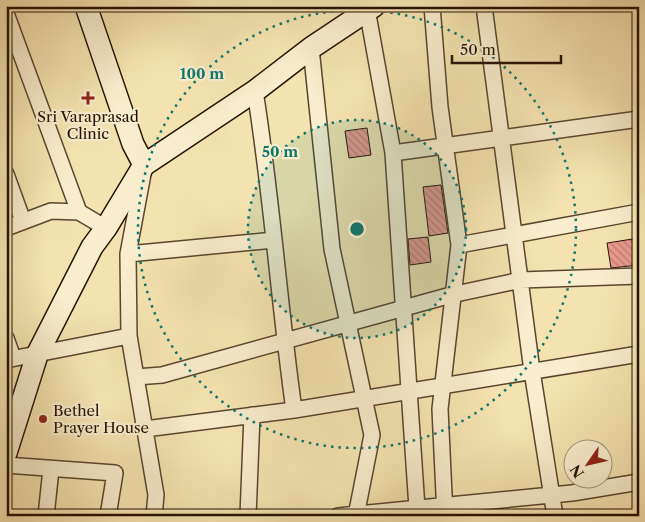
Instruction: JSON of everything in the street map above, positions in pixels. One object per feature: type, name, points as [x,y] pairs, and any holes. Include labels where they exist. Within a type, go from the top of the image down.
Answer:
[{"type":"street","points":[[86,6],[133,144],[144,165]]},
{"type":"street","points":[[101,6],[142,126],[144,165],[128,254],[129,336],[156,495],[154,516]]},
{"type":"street","points":[[432,6],[445,146],[458,245],[451,295],[440,409],[445,510]]},
{"type":"street","points":[[484,6],[503,138],[532,371],[555,516]]},
{"type":"street","points":[[6,453],[37,355],[92,247],[106,228],[144,165],[255,91],[311,48],[371,8],[393,153],[418,508]]},
{"type":"street","points":[[6,14],[79,212]]},
{"type":"street","points":[[311,48],[332,249],[372,435],[357,515]]},
{"type":"street","points":[[255,91],[268,170],[284,341],[294,410]]},
{"type":"street","points":[[393,153],[639,119]]},
{"type":"street","points":[[6,174],[24,221]]},
{"type":"street","points":[[6,228],[51,211],[79,212],[106,228]]},
{"type":"street","points":[[458,245],[639,212]]},
{"type":"street","points":[[128,254],[274,240]]},
{"type":"street","points":[[136,377],[162,375],[451,295],[521,280],[639,276]]},
{"type":"street","points":[[6,338],[10,359],[129,336]]},
{"type":"street","points":[[145,429],[294,410],[639,354]]},
{"type":"street","points":[[248,516],[252,415]]},
{"type":"street","points":[[6,466],[115,473],[108,516]]},
{"type":"street","points":[[46,516],[51,470]]},
{"type":"street","points":[[338,516],[418,508],[445,510],[639,482]]},
{"type":"building","points":[[367,128],[371,155],[349,158],[345,131]]},
{"type":"building","points":[[441,185],[448,233],[429,236],[423,187]]},
{"type":"building","points":[[428,237],[431,262],[410,265],[408,239]]},
{"type":"building","points":[[639,238],[639,265],[611,268],[607,243]]},
{"type":"place","name":"Sri Varaprasad Clinic","points":[[88,98]]},
{"type":"place","name":"Bethel Prayer House","points":[[43,419]]}]
